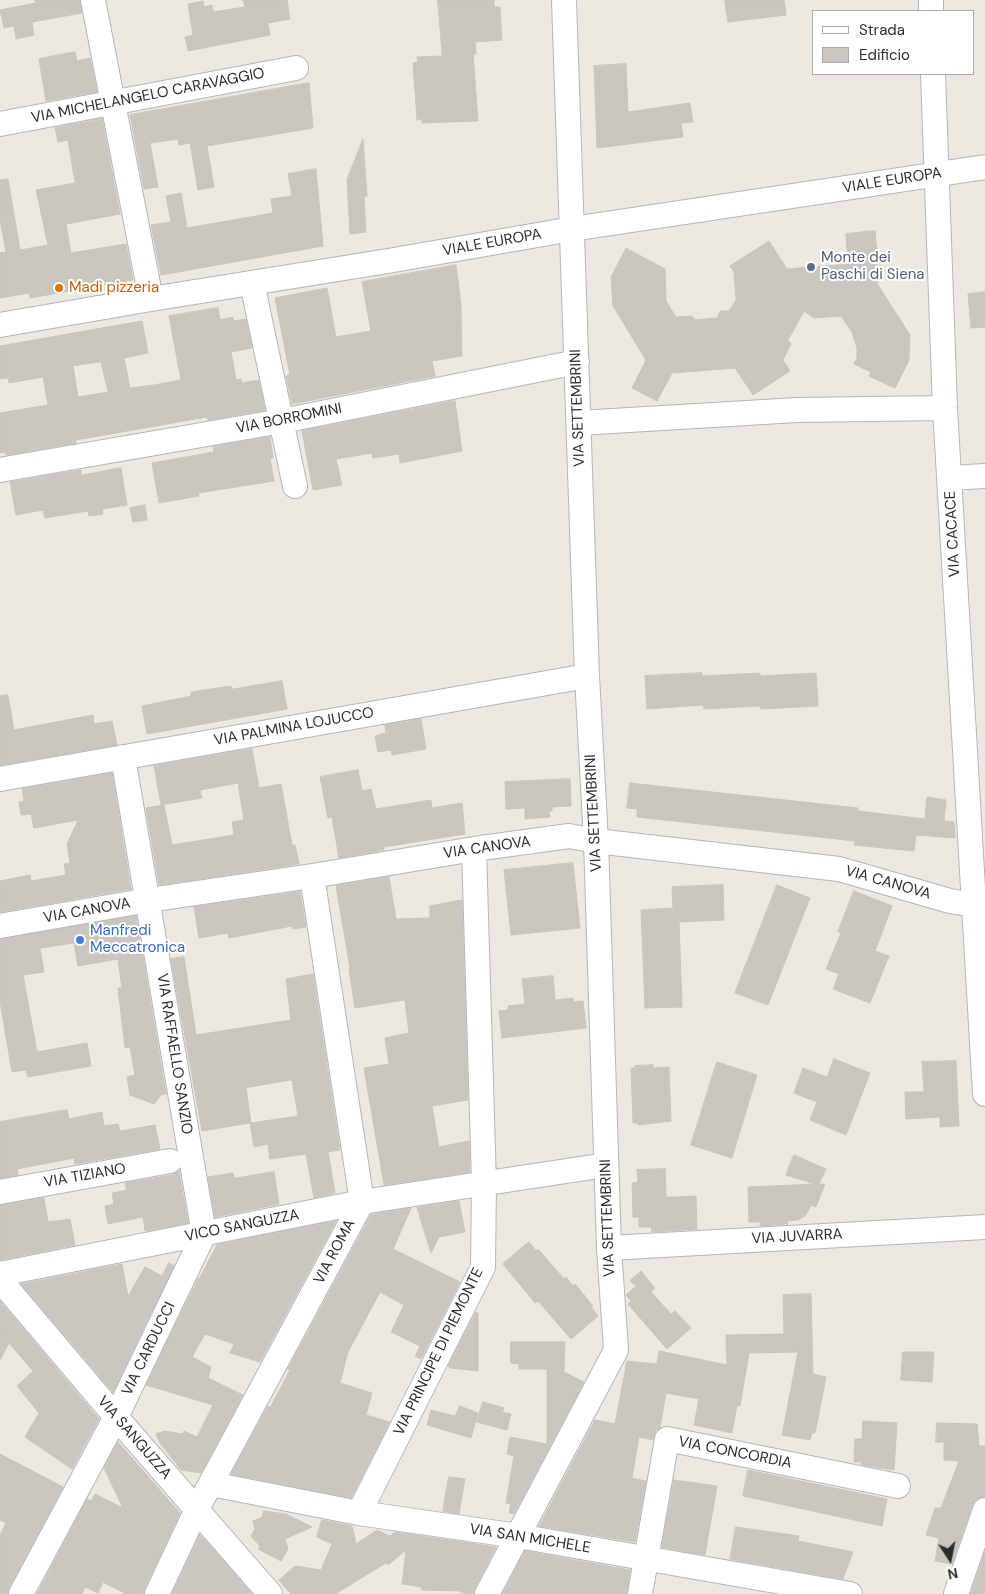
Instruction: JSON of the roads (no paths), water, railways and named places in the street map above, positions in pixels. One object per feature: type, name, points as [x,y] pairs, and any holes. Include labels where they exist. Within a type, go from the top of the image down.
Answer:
[{"type":"street","points":[[93,0],[152,298]]},
{"type":"street","name":"VIA SETTEMBRINI","points":[[487,1594],[616,1350],[609,1248],[596,841],[587,676],[564,0]]},
{"type":"street","name":"VIA MICHELANGELO CARAVAGGIO","points":[[0,124],[296,68]]},
{"type":"street","name":"VIA CACACE","points":[[933,75],[946,408],[973,905],[982,994],[985,1094]]},
{"type":"street","name":"VIALE EUROPA","points":[[0,325],[572,229],[985,167]]},
{"type":"street","points":[[252,283],[295,486]]},
{"type":"street","name":"VIA BORROMINI","points":[[0,470],[282,421],[577,362]]},
{"type":"street","points":[[579,423],[796,410],[946,408]]},
{"type":"street","points":[[950,478],[985,476]]},
{"type":"street","name":"VIA PALMINA LOJUCCO","points":[[0,779],[587,676]]},
{"type":"street","name":"VIA RAFFAELLO SANZIO","points":[[123,757],[149,900],[204,1234]]},
{"type":"street","name":"VIA CANOVA","points":[[0,926],[149,900],[569,836],[596,841],[839,868],[973,905]]},
{"type":"street","points":[[474,849],[484,1183]]},
{"type":"street","name":"VIA ROMA","points":[[156,1594],[197,1509],[362,1202],[312,876]]},
{"type":"street","name":"VIA TIZIANO","points":[[0,1192],[170,1161]]},
{"type":"street","name":"VICO SANGUZZA","points":[[0,1274],[362,1202],[606,1164]]},
{"type":"street","name":"VIA PRINCIPE DI PIEMONTE","points":[[359,1513],[483,1267],[484,1183]]},
{"type":"street","name":"VIA JUVARRA","points":[[609,1248],[985,1227]]},
{"type":"street","name":"VIA CARDUCCI","points":[[21,1594],[116,1417],[204,1234]]},
{"type":"street","name":"VIA SANGUZZA","points":[[0,1280],[270,1594]]},
{"type":"street","name":"VIA CONCORDIA","points":[[640,1594],[666,1439],[898,1486]]},
{"type":"street","name":"VIA SAN MICHELE","points":[[211,1484],[359,1513],[518,1536],[850,1594]]},
{"type":"street","points":[[956,1594],[985,1510]]},
{"type":"place","name":"Monte dei Paschi di Siena","points":[[811,267]]},
{"type":"place","name":"Madì pizzeria","points":[[59,288]]},
{"type":"place","name":"Manfredi Meccatronica","points":[[80,940]]}]
